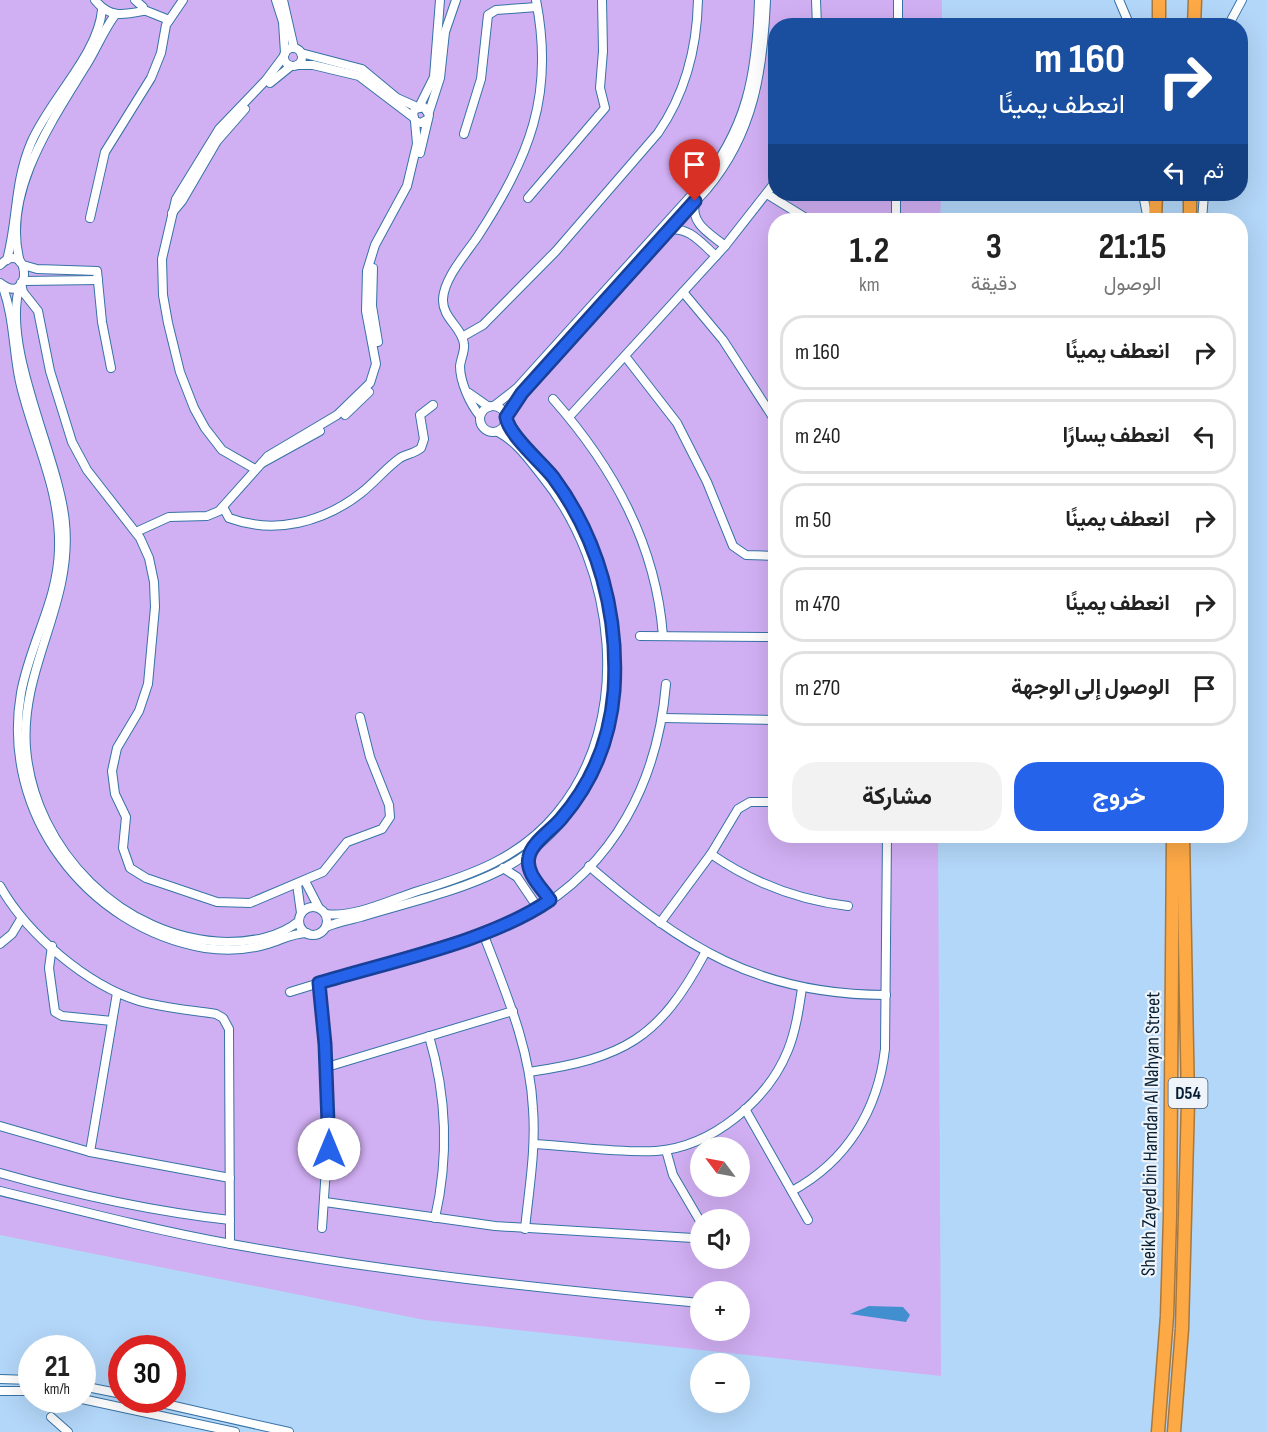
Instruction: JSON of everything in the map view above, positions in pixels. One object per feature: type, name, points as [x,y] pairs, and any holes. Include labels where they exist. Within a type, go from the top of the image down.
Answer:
[{"type":"highway","points":[[1159,0],[1159,18]]},
{"type":"highway","points":[[1194,18],[1195,0]]},
{"type":"highway","name":"Sheikh Zayed bin Hamdan Al Nahyan Street","points":[[1158,1432],[1165,1349],[1172,1160],[1173,843]]},
{"type":"highway","name":"Sheikh Zayed bin Hamdan Al Nahyan Street","points":[[1174,1432],[1181,1351],[1188,1070],[1183,843]]},
{"type":"street","points":[[94,0],[102,10],[115,15],[144,10]]},
{"type":"street","points":[[135,0],[144,10],[169,20]]},
{"type":"street","points":[[90,218],[105,152],[156,68],[169,20],[183,0]]},
{"type":"street","points":[[276,0],[283,22],[285,62],[294,65],[331,68],[359,76],[414,119],[421,123],[428,116]]},
{"type":"street","points":[[262,87],[302,60],[283,0]]},
{"type":"street","points":[[136,532],[169,517],[207,516],[223,507],[271,454],[337,415],[367,388],[373,379],[376,361],[366,311],[367,271],[379,236],[408,186],[417,144],[414,119],[434,77],[440,0]]},
{"type":"street","points":[[428,116],[424,107],[418,107],[397,98],[362,69],[297,50],[284,55],[262,87],[224,132],[182,201],[172,213],[164,247],[162,283],[168,323],[182,378],[200,420],[216,444],[228,456],[258,466],[274,459],[344,416],[367,395],[378,380],[382,363],[372,306],[373,265],[381,242],[410,192],[428,116],[438,85],[447,24],[456,0]]},
{"type":"street","points":[[528,198],[604,111],[606,102],[600,88],[604,39],[602,0]]},
{"type":"street","points":[[462,337],[483,325],[556,251],[658,133],[672,112],[685,80],[694,44],[698,0]]},
{"type":"street","points":[[480,416],[517,388],[698,188],[722,156],[740,122],[751,88],[759,0]]},
{"type":"street","points":[[498,432],[522,393],[695,201],[727,162],[749,117],[762,61],[766,0]]},
{"type":"street","points":[[816,0],[817,18]]},
{"type":"street","points":[[898,0],[898,18]]},
{"type":"street","points":[[1119,0],[1127,18]]},
{"type":"street","points":[[1232,18],[1242,0]]},
{"type":"street","points":[[115,15],[56,112],[34,158],[19,213],[17,241],[26,273],[16,305],[22,360],[34,412],[55,471],[66,536],[62,590],[35,664],[26,720],[30,776],[44,817],[67,856],[87,879],[121,907],[156,926],[194,938],[231,942],[263,938],[289,928],[309,907],[323,911],[357,910],[463,878],[502,860],[526,843],[556,814],[580,781],[597,743],[605,695],[607,663],[604,619],[594,573],[578,532],[562,502],[519,448],[498,432],[484,429],[461,372],[464,348],[462,337],[446,313],[443,294],[510,184],[528,144],[541,77],[541,24],[536,3],[496,10],[488,15],[482,79],[464,134]]},
{"type":"street","points":[[97,275],[4,262],[17,186],[27,152],[45,115],[92,42],[102,10]]},
{"type":"street","points":[[569,417],[725,246],[767,194]]},
{"type":"street","points":[[695,201],[694,215],[698,223],[725,246]]},
{"type":"street","points":[[778,201],[798,213]]},
{"type":"street","points":[[669,230],[680,229],[687,232],[716,256]]},
{"type":"street","points":[[1,283],[13,288],[21,283],[97,275]]},
{"type":"street","points":[[97,275],[103,330],[111,368]]},
{"type":"street","points":[[1,283],[9,307],[20,382],[51,478],[59,523],[54,591],[26,671],[19,715],[24,774],[31,802],[45,835],[66,868],[94,897],[127,920],[159,935],[196,946],[233,950],[254,948],[293,934],[318,934],[326,927],[477,880],[503,868],[532,848],[570,808],[598,761],[611,711],[615,675],[614,638],[606,591],[584,530],[559,486],[506,418],[503,410],[469,393]]},
{"type":"street","points":[[21,283],[23,291],[38,311],[54,387],[72,442],[87,470],[136,532],[152,570],[155,607],[146,693],[135,719],[120,741],[112,763],[115,794],[126,817],[123,843],[125,859],[134,872],[223,903],[257,901],[327,868],[347,843],[356,837],[382,829],[390,817],[389,805],[370,757],[360,717]]},
{"type":"street","points":[[683,292],[723,340],[768,402]]},
{"type":"street","points":[[625,356],[677,423],[707,482],[733,546],[746,555],[768,556]]},
{"type":"street","points":[[553,399],[569,417],[615,482],[642,537],[653,572],[663,636]]},
{"type":"street","points":[[223,507],[226,515],[233,519],[276,526],[307,521],[329,512],[355,497],[399,459],[420,448],[424,439],[420,415],[433,405]]},
{"type":"street","points":[[640,636],[768,637]]},
{"type":"street","points":[[290,992],[483,933],[538,908],[550,900],[589,866],[617,833],[639,797],[656,752],[663,718],[666,684]]},
{"type":"street","points":[[663,718],[768,720]]},
{"type":"street","points":[[660,923],[711,854],[741,806],[750,802],[768,802]]},
{"type":"street","points":[[792,1191],[833,1162],[849,1144],[868,1112],[883,1063],[887,843]]},
{"type":"street","points":[[532,848],[528,864],[550,900]]},
{"type":"street","points":[[711,854],[738,872],[776,889],[815,901],[848,906]]},
{"type":"street","points":[[589,866],[660,923],[705,952],[753,974],[802,988],[839,993],[886,995]]},
{"type":"street","points":[[503,868],[517,877],[538,908]]},
{"type":"street","points":[[301,882],[300,917],[307,933]]},
{"type":"street","points":[[301,882],[323,911],[326,927]]},
{"type":"street","points":[[526,889],[537,882]]},
{"type":"street","points":[[0,886],[21,919],[86,974],[117,993],[151,1004],[216,1014],[226,1021],[229,1029],[230,1244]]},
{"type":"street","points":[[0,944],[12,934],[21,919]]},
{"type":"street","points":[[483,933],[513,1011],[529,1072],[534,1144],[525,1229]]},
{"type":"street","points":[[52,946],[49,969],[55,1012],[62,1016],[112,1021]]},
{"type":"street","points":[[529,1072],[595,1060],[637,1039],[677,999],[705,952]]},
{"type":"street","points":[[319,983],[327,1067],[329,1149],[322,1228]]},
{"type":"street","points":[[534,1144],[666,1150],[703,1138],[745,1108],[771,1080],[784,1058],[794,1033],[802,988]]},
{"type":"street","points":[[90,1152],[117,993]]},
{"type":"street","points":[[327,1067],[513,1011]]},
{"type":"street","points":[[429,1036],[441,1086],[444,1119],[443,1169],[435,1218]]},
{"type":"street","points":[[745,1108],[808,1220]]},
{"type":"street","points":[[0,1126],[90,1152],[230,1178]]},
{"type":"street","points":[[666,1150],[673,1175],[693,1209]]},
{"type":"street","points":[[0,1173],[158,1212],[230,1220]]},
{"type":"street","points":[[0,1191],[111,1219],[230,1244],[471,1279],[690,1302]]},
{"type":"street","points":[[325,1202],[525,1229],[690,1238]]},
{"type":"street","points":[[0,1379],[18,1380]]},
{"type":"street","points":[[0,1391],[18,1391]]},
{"type":"street","points":[[96,1402],[235,1432]]},
{"type":"street","points":[[186,1409],[289,1432]]},
{"type":"street","points":[[51,1417],[68,1432]]},
{"type":"shaded area","points":[[0,0],[942,0],[942,18],[768,18],[768,201],[941,201],[940,213],[768,213],[768,843],[938,843],[941,1376],[750,1355],[750,1353],[729,1353],[425,1320],[0,1235]]},
{"type":"water","points":[[869,1306],[903,1307],[910,1315],[906,1322],[850,1314]]},
{"type":"route","points":[[329,1149],[325,1044],[319,983],[483,933],[516,920],[550,900],[531,872],[528,864],[529,856],[532,848],[551,831],[579,797],[598,761],[607,737],[614,693],[614,638],[606,591],[597,560],[577,515],[559,486],[513,431],[506,417],[512,404],[695,201]]}]
